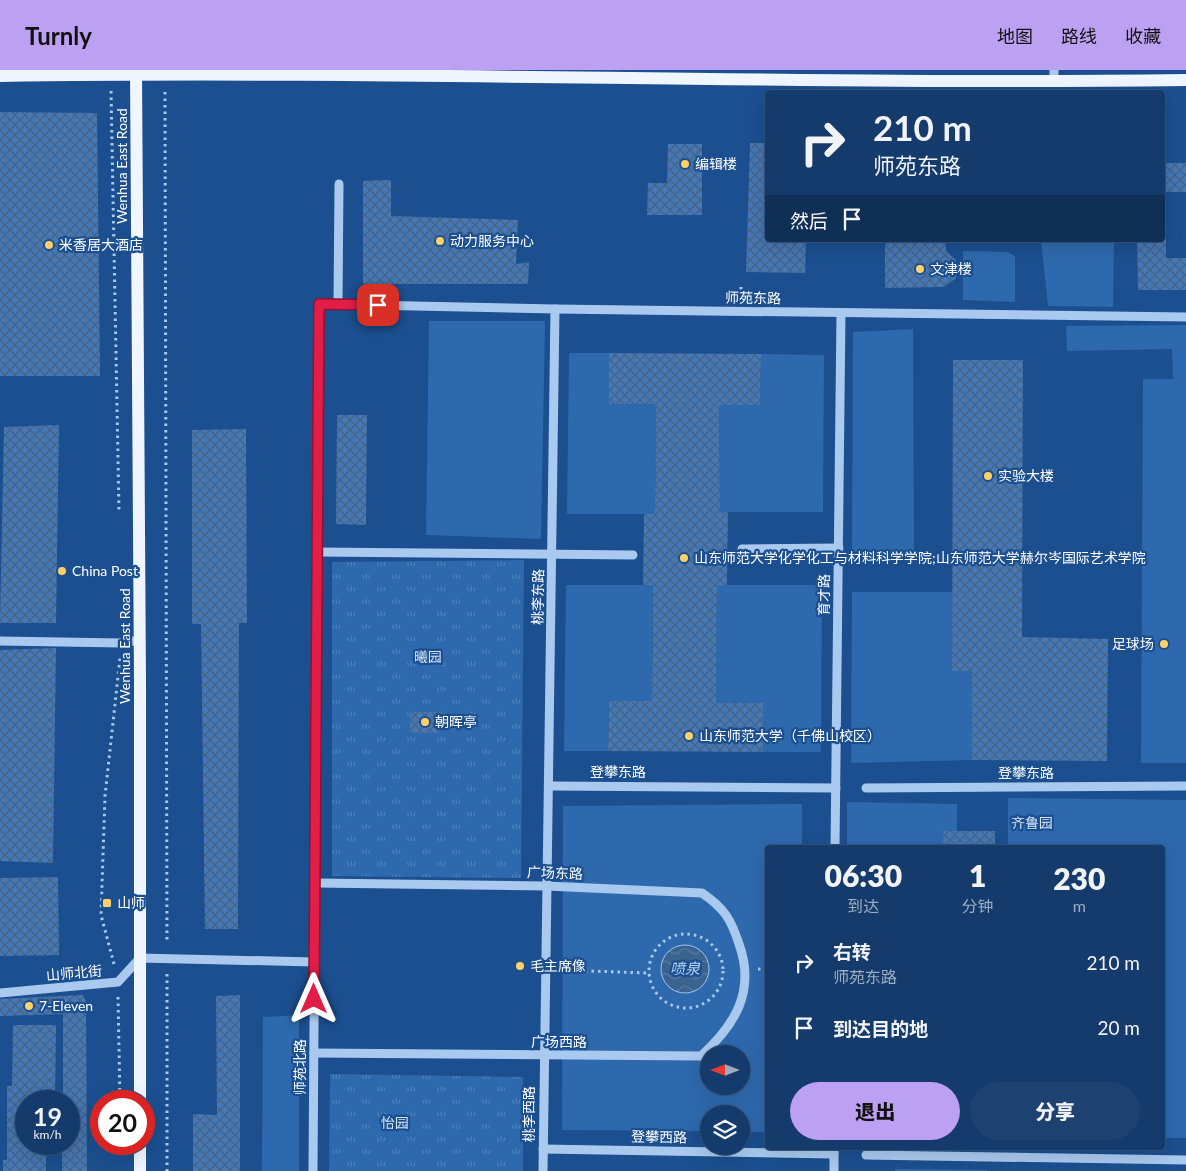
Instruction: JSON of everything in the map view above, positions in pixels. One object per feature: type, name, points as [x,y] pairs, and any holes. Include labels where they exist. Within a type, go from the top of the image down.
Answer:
[{"type":"main road","name":"Wenhua East Road","points":[[136,72],[140,640],[140,1090]]},
{"type":"main road","points":[[0,76],[165,72],[784,81],[1054,76],[1186,80]]},
{"type":"main road","points":[[140,1155],[140,1171]]},
{"type":"street","points":[[338,304],[339,184]]},
{"type":"street","name":"师苑东路","points":[[319,304],[1186,317]]},
{"type":"street","name":"师苑北路","points":[[313,1171],[319,304]]},
{"type":"street","name":"桃李东路","points":[[545,969],[550,786],[555,309]]},
{"type":"street","name":"育才路","points":[[836,845],[842,313]]},
{"type":"street","points":[[742,549],[839,548]]},
{"type":"street","points":[[318,552],[633,555]]},
{"type":"street","points":[[0,641],[122,642],[140,640]]},
{"type":"street","name":"登攀东路","points":[[550,786],[836,788]]},
{"type":"street","name":"登攀东路","points":[[866,788],[1186,786]]},
{"type":"street","name":"广场东路","points":[[316,883],[546,886],[702,893],[717,904],[732,922],[746,961],[746,969]]},
{"type":"street","points":[[140,958],[314,962]]},
{"type":"street","name":"山师北街","points":[[0,993],[118,982],[140,958]]},
{"type":"street","name":"桃李西路","points":[[543,1171],[545,969]]},
{"type":"street","name":"广场西路","points":[[314,1053],[701,1056],[720,1039],[734,1019],[743,996],[746,969]]},
{"type":"street","name":"登攀西路","points":[[543,1148],[834,1151]]},
{"type":"street","points":[[834,1151],[834,1171]]},
{"type":"street","points":[[866,1155],[1186,1160]]},
{"type":"path","points":[[165,72],[167,1171]]},
{"type":"path","points":[[111,74],[119,513]]},
{"type":"path","points":[[120,1090],[118,982],[101,915],[105,796],[122,642]]},
{"type":"path","points":[[690,934],[702,938],[712,945],[720,956],[723,968],[722,980],[710,1000],[688,1009],[676,1008],[666,1003],[654,990],[649,973],[651,960],[656,949],[666,940],[677,935],[690,934]]},
{"type":"path","points":[[545,969],[649,973]]},
{"type":"green space","points":[[1041,242],[1114,242],[1113,307],[1048,306]]},
{"type":"green space","points":[[963,251],[1007,252],[1015,256],[1015,302],[963,300]]},
{"type":"green space","points":[[429,321],[545,321],[541,539],[426,535]]},
{"type":"green space","name":"足球场","points":[[1186,325],[1186,763],[1141,763],[1143,379],[1173,379],[1172,349],[1067,351],[1066,326]]},
{"type":"green space","points":[[913,329],[914,551],[852,553],[853,332]]},
{"type":"green space","points":[[569,353],[609,353],[609,404],[656,404],[655,514],[567,514]]},
{"type":"green space","points":[[761,354],[824,355],[823,512],[720,512],[719,405],[760,404]]},
{"type":"green space","name":"曦园","points":[[524,560],[521,878],[332,876],[332,562]]},
{"type":"green space","points":[[566,585],[653,585],[652,701],[609,701],[608,751],[564,751]]},
{"type":"green space","points":[[717,585],[822,585],[821,752],[763,752],[763,703],[716,703]]},
{"type":"green space","points":[[852,592],[953,592],[972,671],[972,760],[851,763]]},
{"type":"green space","name":"齐鲁园","points":[[1008,798],[1186,800],[1186,1138],[1165,1138],[1165,845],[1008,845]]},
{"type":"green space","points":[[847,802],[957,804],[957,831],[944,831],[943,845],[847,845]]},
{"type":"green space","points":[[802,804],[802,845],[765,845],[765,1132],[750,1132],[750,1105],[700,1105],[700,1131],[562,1130],[563,806]]},
{"type":"green space","points":[[299,1015],[299,1171],[262,1171],[263,1017]]},
{"type":"green space","name":"怡园","points":[[330,1074],[523,1077],[523,1171],[329,1171]]},
{"type":"green space","points":[[895,1169],[987,1170],[987,1171],[895,1171]]},
{"type":"water","name":"喷泉","points":[[685,945],[694,947],[702,952],[707,960],[709,969],[707,978],[702,986],[694,991],[685,993],[676,991],[668,986],[663,978],[661,969],[663,960],[668,952],[676,947]]},
{"type":"building","name":"米香居大酒店","points":[[0,112],[97,113],[100,376],[0,376]]},
{"type":"building","points":[[750,143],[765,143],[765,242],[806,242],[805,273],[746,272]]},
{"type":"building","name":"编辑楼","points":[[668,144],[702,144],[702,215],[647,215],[648,183],[667,183]]},
{"type":"building","points":[[1165,163],[1186,163],[1186,192],[1166,192],[1166,258],[1186,258],[1186,290],[1138,290],[1137,242],[1165,242]]},
{"type":"building","name":"动力服务中心","points":[[391,180],[391,216],[518,220],[516,264],[529,262],[528,284],[363,284],[363,181]]},
{"type":"building","name":"文津楼","points":[[885,242],[946,242],[946,251],[956,260],[956,278],[944,287],[885,288]]},
{"type":"building","points":[[609,353],[761,354],[760,405],[719,405],[720,512],[728,512],[727,585],[717,585],[716,703],[763,703],[763,752],[608,751],[609,701],[652,701],[653,585],[643,585],[644,514],[655,514],[656,404],[609,404]]},
{"type":"building","points":[[953,360],[1023,360],[1022,637],[1108,639],[1107,761],[972,760],[972,671],[952,671]]},
{"type":"building","points":[[337,415],[367,415],[366,525],[336,524]]},
{"type":"building","points":[[59,425],[56,623],[0,623],[4,427]]},
{"type":"building","points":[[246,429],[247,623],[239,623],[238,929],[205,929],[201,624],[192,624],[192,430]]},
{"type":"building","points":[[56,648],[53,863],[0,861],[0,650]]},
{"type":"building","name":"朝晖亭","points":[[410,712],[440,712],[440,733],[410,733]]},
{"type":"building","points":[[943,831],[995,831],[995,845],[943,845]]},
{"type":"building","points":[[58,877],[59,955],[0,956],[0,878]]},
{"type":"building","points":[[83,995],[86,1002],[87,1171],[62,1171],[62,1155],[80,1155],[80,1090],[63,1090],[63,1014],[0,1016],[0,999]]},
{"type":"building","points":[[240,995],[240,1171],[193,1171],[193,1114],[217,1115],[216,996]]},
{"type":"building","points":[[13,1025],[56,1025],[55,1090],[15,1090],[15,1155],[46,1155],[46,1171],[3,1171],[3,1160],[7,1160],[7,1086],[12,1086]]},
{"type":"place","name":"编辑楼","points":[[685,164]]},
{"type":"place","name":"动力服务中心","points":[[440,241]]},
{"type":"place","name":"米香居大酒店","points":[[49,245]]},
{"type":"place","name":"文津楼","points":[[920,269]]},
{"type":"place","name":"实验大楼","points":[[988,476]]},
{"type":"place","name":"山东师范大学化学化工与材料科学学院;山东师范大学赫尔岑国际艺术学院","points":[[684,558]]},
{"type":"place","name":"China Post","points":[[62,571]]},
{"type":"place","name":"足球场","points":[[1164,644]]},
{"type":"place","name":"朝晖亭","points":[[425,722]]},
{"type":"place","name":"山东师范大学（千佛山校区）","points":[[689,736]]},
{"type":"place","name":"山师","points":[[107,903]]},
{"type":"place","name":"毛主席像","points":[[520,966]]},
{"type":"place","name":"7-Eleven","points":[[29,1006]]},
{"type":"route","points":[[314,999],[319,304],[378,305]]}]
